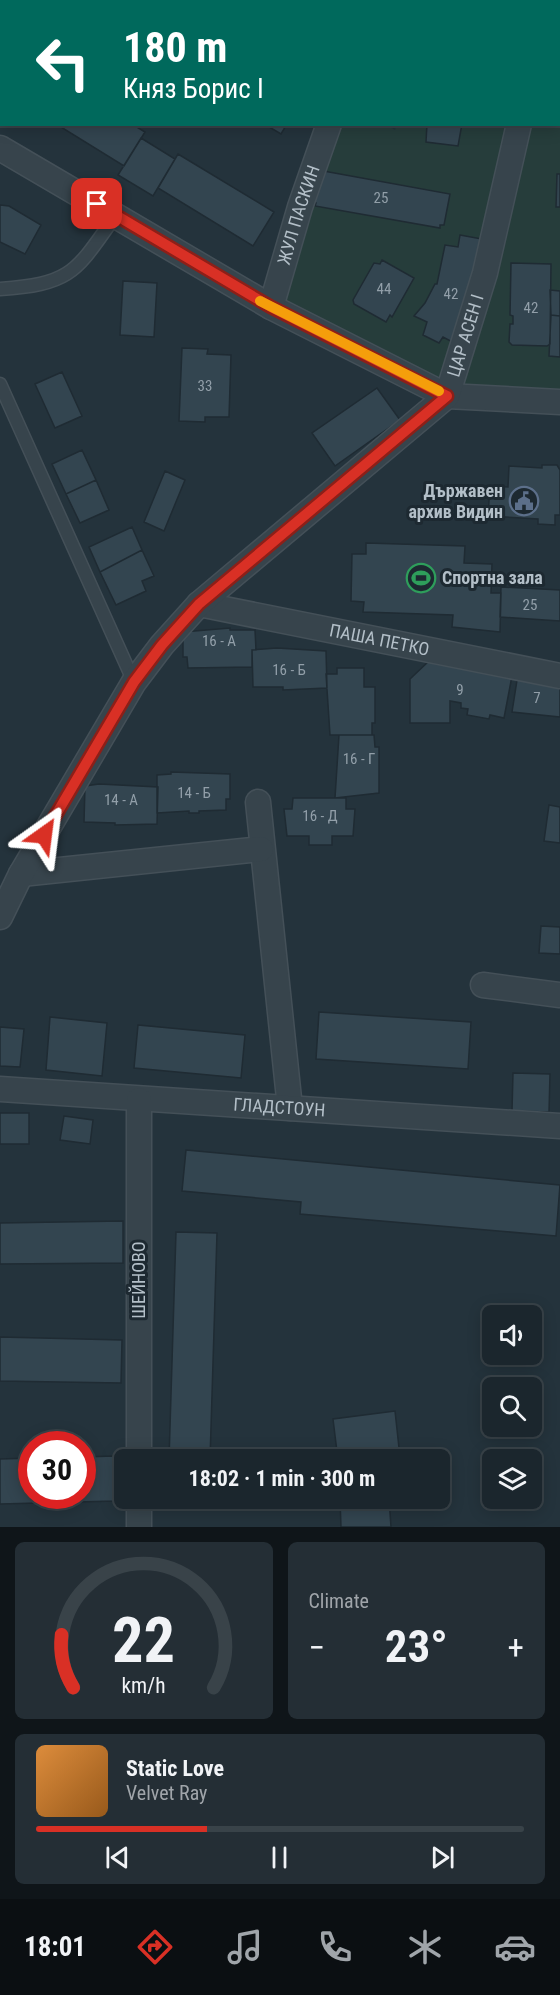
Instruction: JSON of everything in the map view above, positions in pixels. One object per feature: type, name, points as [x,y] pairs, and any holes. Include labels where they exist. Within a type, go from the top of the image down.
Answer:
[{"type":"street","name":"ЖУЛ ПАСКИН","points":[[271,307],[300,207],[329,126]]},
{"type":"street","name":"ЦАР АСЕН I","points":[[0,916],[10,887],[134,682],[162,645],[199,604],[447,396],[485,273],[519,126]]},
{"type":"street","points":[[0,148],[271,307],[447,396],[560,402]]},
{"type":"street","name":"ПАША ПЕТКО","points":[[199,604],[560,676]]},
{"type":"street","points":[[258,802],[261,849],[290,1107]]},
{"type":"street","points":[[10,887],[261,849]]},
{"type":"street","points":[[483,986],[560,995]]},
{"type":"street","name":"ГЛАДСТОУН","points":[[0,1089],[139,1100],[290,1107],[560,1126]]},
{"type":"street","name":"ШЕЙНОВО","points":[[139,1100],[139,1449]]},
{"type":"street","points":[[139,1509],[139,1527]]},
{"type":"lane","points":[[0,289],[59,280],[78,267],[116,215]]},
{"type":"lane","points":[[0,384],[134,682]]},
{"type":"green space","points":[[329,126],[389,126],[395,130],[396,126],[560,126],[560,402],[447,396],[271,307]]},
{"type":"building","points":[[59,126],[135,126],[145,132],[124,166]]},
{"type":"building","points":[[267,126],[286,126],[281,134]]},
{"type":"building","points":[[427,126],[462,126],[458,146],[426,142]]},
{"type":"building","points":[[141,138],[175,159],[153,196],[118,175]]},
{"type":"building","points":[[178,154],[274,212],[253,246],[158,188]]},
{"type":"building","points":[[318,170],[450,194],[444,225],[440,225],[440,228],[315,206],[316,203],[313,202]]},
{"type":"building","points":[[557,174],[560,174],[560,207],[556,207]]},
{"type":"building","points":[[0,205],[9,206],[41,225],[25,254],[0,242]]},
{"type":"building","points":[[460,235],[482,239],[458,345],[443,337],[439,343],[423,335],[427,322],[414,316],[437,284],[445,245],[458,247]]},
{"type":"building","points":[[382,260],[414,278],[392,317],[390,315],[386,322],[354,304],[353,300],[374,263],[380,264]]},
{"type":"building","points":[[511,263],[551,264],[550,344],[547,346],[512,345],[509,342],[510,324],[513,324],[513,316],[510,315]]},
{"type":"building","points":[[123,281],[157,283],[154,337],[120,335]]},
{"type":"building","points":[[550,290],[560,291],[560,316],[551,315]]},
{"type":"building","points":[[551,315],[560,316],[560,357],[549,356]]},
{"type":"building","points":[[182,348],[208,349],[207,354],[231,355],[229,417],[205,417],[205,422],[179,421]]},
{"type":"building","points":[[62,372],[82,416],[55,428],[35,384]]},
{"type":"building","points":[[377,388],[400,420],[335,466],[312,433]]},
{"type":"building","points":[[82,450],[96,480],[66,494],[52,464]]},
{"type":"building","name":"Държавен архив Видин","points":[[542,465],[557,465],[560,470],[560,515],[555,515],[555,525],[538,524],[538,519],[488,516],[490,486],[508,487],[509,466],[542,468]]},
{"type":"building","points":[[165,471],[185,480],[164,531],[144,522]]},
{"type":"building","points":[[96,480],[109,510],[80,523],[66,494]]},
{"type":"building","points":[[132,527],[142,550],[100,572],[89,547]]},
{"type":"building","name":"Спортна зала","points":[[366,543],[465,546],[464,563],[492,564],[491,593],[501,593],[500,632],[452,627],[453,615],[363,612],[364,602],[351,601],[352,554],[366,554]]},
{"type":"building","points":[[142,550],[154,576],[142,581],[146,591],[116,605],[100,572]]},
{"type":"building","points":[[501,587],[560,590],[560,621],[500,617]]},
{"type":"building","points":[[230,628],[230,630],[255,630],[256,650],[252,650],[252,667],[188,668],[187,657],[183,657],[183,632]]},
{"type":"building","points":[[277,648],[326,651],[327,688],[283,690],[283,687],[253,687],[252,650]]},
{"type":"building","points":[[429,661],[512,676],[504,718],[490,715],[489,719],[467,715],[468,709],[461,708],[461,703],[450,701],[450,723],[410,723],[410,679]]},
{"type":"building","points":[[337,668],[364,668],[364,687],[375,687],[375,723],[372,723],[372,735],[330,735],[326,674],[337,674]]},
{"type":"building","points":[[518,674],[560,684],[560,717],[512,712]]},
{"type":"building","points":[[339,735],[374,735],[375,747],[379,747],[379,793],[335,798]]},
{"type":"building","points":[[171,772],[230,774],[230,799],[226,799],[226,810],[199,811],[199,813],[189,813],[189,811],[157,813],[157,775],[171,774]]},
{"type":"building","points":[[99,784],[158,787],[157,824],[115,825],[115,823],[84,822],[85,786]]},
{"type":"building","points":[[293,798],[346,798],[346,809],[355,809],[353,836],[332,836],[332,845],[309,845],[309,836],[287,836],[284,809],[292,809]]},
{"type":"building","points":[[549,805],[560,807],[560,843],[544,841]]},
{"type":"building","points":[[541,926],[560,927],[560,954],[539,953]]},
{"type":"building","points":[[319,1012],[471,1022],[468,1069],[316,1059]]},
{"type":"building","points":[[50,1017],[107,1023],[102,1076],[46,1070]]},
{"type":"building","points":[[138,1025],[245,1035],[241,1078],[134,1068]]},
{"type":"building","points":[[0,1027],[24,1029],[20,1067],[0,1066]]},
{"type":"building","points":[[513,1073],[550,1074],[549,1112],[512,1111]]},
{"type":"building","points":[[0,1113],[29,1113],[29,1144],[0,1144]]},
{"type":"building","points":[[64,1116],[93,1120],[90,1144],[60,1140]]},
{"type":"building","points":[[186,1150],[560,1185],[556,1236],[300,1214],[301,1202],[182,1191]]},
{"type":"building","points":[[123,1221],[123,1263],[0,1264],[0,1223]]},
{"type":"building","points":[[176,1232],[217,1233],[210,1449],[169,1449]]},
{"type":"building","points":[[0,1337],[122,1340],[121,1383],[0,1381]]},
{"type":"building","points":[[395,1411],[399,1449],[337,1449],[333,1419]]},
{"type":"building","points":[[114,1456],[114,1501],[96,1501],[96,1457]]},
{"type":"building","points":[[18,1458],[18,1504],[0,1504],[0,1459]]},
{"type":"building","points":[[340,1509],[390,1509],[391,1527],[341,1527]]},
{"type":"slow traffic","points":[[260,301],[439,391]]},
{"type":"place","name":"Държавен архив Видин","points":[[524,501]]},
{"type":"place","name":"Спортна зала","points":[[421,578]]},
{"type":"route","points":[[44,835],[134,682],[162,645],[199,604],[447,396],[271,307],[97,204]]}]
